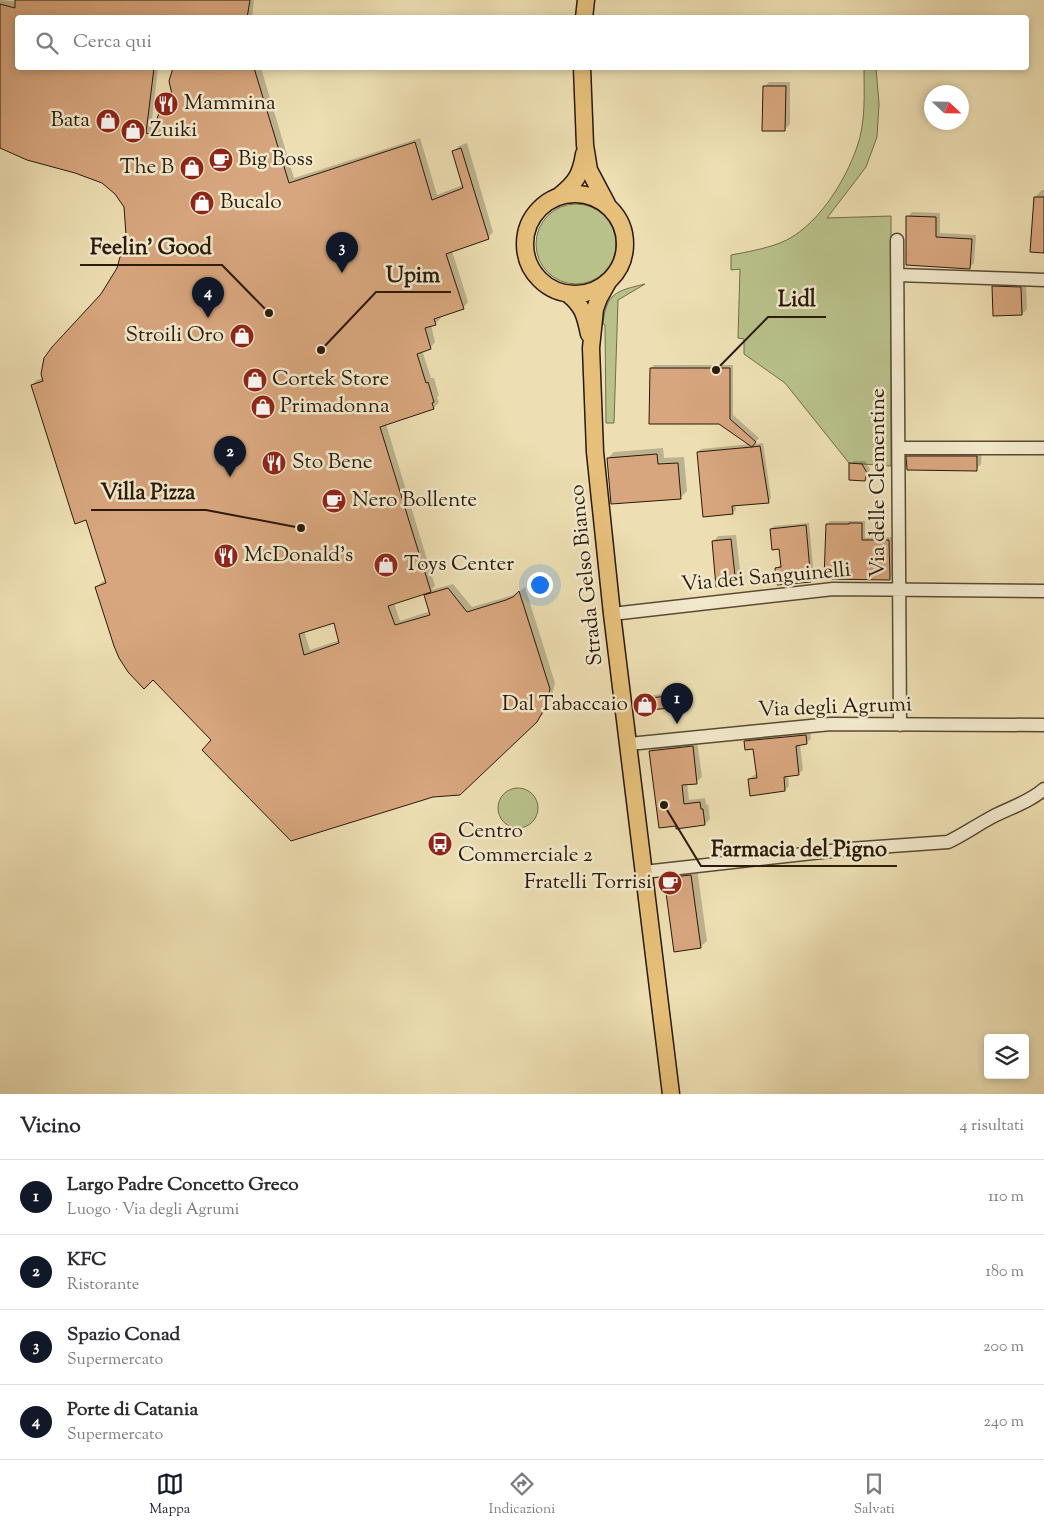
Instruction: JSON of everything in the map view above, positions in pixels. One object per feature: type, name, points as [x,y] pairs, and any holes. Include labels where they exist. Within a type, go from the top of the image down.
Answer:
[{"type":"main road","points":[[584,15],[586,0]]},
{"type":"main road","points":[[582,70],[585,145],[589,170],[607,204]]},
{"type":"main road","points":[[559,196],[578,178],[582,167],[585,145]]},
{"type":"main road","points":[[568,194],[584,194],[600,199],[607,204],[613,209],[621,222],[626,244],[621,266],[608,282],[593,291],[568,294],[552,288],[543,282],[530,265],[525,248],[527,230],[534,214],[547,202],[568,194]]},
{"type":"main road","name":"Strada Gelso Bianco","points":[[608,282],[595,309],[591,348],[595,452],[612,614],[671,1094]]},
{"type":"main road","name":"Strada Gelso Bianco","points":[[568,294],[581,306],[585,315],[591,348]]},
{"type":"street","name":"Via delle Clementine","points":[[897,240],[900,724]]},
{"type":"street","points":[[898,275],[1044,280]]},
{"type":"street","points":[[899,448],[1044,448]]},
{"type":"street","name":"Via dei Sanguinelli","points":[[612,614],[833,589],[1044,591]]},
{"type":"street","name":"Via degli Agrumi","points":[[629,744],[831,724],[1044,725]]},
{"type":"street","points":[[644,872],[849,849],[948,842],[1044,789]]},
{"type":"green space","points":[[864,70],[876,70],[879,104],[877,137],[866,167],[827,218],[891,216],[891,466],[849,463],[785,383],[744,354],[744,339],[738,338],[740,269],[731,270],[731,255],[780,243],[806,227],[828,203],[852,161],[860,137],[864,108]]},
{"type":"green space","points":[[576,204],[591,207],[604,216],[613,229],[616,244],[613,259],[604,272],[591,281],[576,284],[561,281],[548,272],[539,259],[536,244],[539,229],[548,216],[561,207]]},
{"type":"green space","points":[[645,284],[618,300],[614,423],[606,423],[604,314],[614,295]]},
{"type":"green space","points":[[522,788],[529,791],[535,797],[538,808],[537,816],[529,825],[522,828],[514,828],[507,825],[499,816],[498,804],[501,797],[510,789]]},
{"type":"building","points":[[15,0],[250,0],[248,15],[15,15],[15,70],[154,70],[146,133],[152,135],[162,103],[173,99],[169,81],[172,70],[255,70],[289,183],[415,142],[432,200],[463,188],[452,151],[461,148],[489,239],[446,254],[464,309],[434,319],[436,325],[425,328],[431,349],[417,354],[426,383],[428,382],[434,402],[432,403],[434,409],[380,427],[431,592],[388,606],[395,625],[430,615],[424,595],[448,588],[467,612],[506,600],[513,597],[519,591],[550,689],[546,706],[537,722],[460,795],[433,797],[291,841],[202,750],[211,740],[153,680],[144,689],[128,672],[119,658],[95,587],[106,583],[86,520],[75,524],[31,385],[43,381],[41,374],[44,358],[101,294],[117,268],[126,235],[124,207],[115,194],[102,183],[75,173],[27,160],[0,148],[0,4],[15,8]],"holes":[[[334,623],[339,643],[304,655],[299,634]]]},
{"type":"building","points":[[763,86],[786,86],[785,131],[762,131]]},
{"type":"building","points":[[1034,197],[1044,197],[1044,253],[1030,252]]},
{"type":"building","points":[[906,216],[936,217],[936,237],[972,239],[970,269],[906,265]]},
{"type":"building","points":[[992,286],[1021,287],[1022,315],[993,316]]},
{"type":"building","points":[[650,368],[730,368],[730,419],[756,442],[752,447],[719,424],[649,424]]},
{"type":"building","points":[[760,446],[769,503],[732,506],[733,514],[703,517],[697,452]]},
{"type":"building","points":[[657,454],[658,464],[678,463],[681,499],[611,504],[607,458]]},
{"type":"building","points":[[906,456],[977,456],[977,471],[907,470]]},
{"type":"building","points":[[849,463],[862,464],[867,473],[865,481],[849,480]]},
{"type":"building","points":[[862,523],[862,540],[889,540],[890,580],[824,579],[826,524]]},
{"type":"building","points":[[806,525],[811,582],[777,585],[775,568],[781,567],[779,549],[772,550],[770,529]]},
{"type":"building","points":[[731,539],[736,585],[716,587],[712,541]]},
{"type":"building","points":[[679,695],[680,707],[640,711],[639,699]]},
{"type":"building","points":[[806,735],[807,744],[796,746],[799,775],[784,777],[785,791],[750,796],[748,779],[757,778],[753,749],[745,750],[744,741]]},
{"type":"building","points":[[693,746],[697,784],[682,785],[684,804],[700,802],[705,825],[676,829],[676,826],[659,828],[649,751]]},
{"type":"building","points":[[691,875],[701,948],[674,952],[664,878]]},
{"type":"place","name":"Mammina","points":[[166,104]]},
{"type":"place","name":"Bata","points":[[108,121]]},
{"type":"place","name":"Zuiki","points":[[133,131]]},
{"type":"place","name":"Big Boss","points":[[221,160]]},
{"type":"place","name":"The B","points":[[192,168]]},
{"type":"place","name":"Bucalo","points":[[202,203]]},
{"type":"place","name":"Spazio Conad","points":[[342,273]]},
{"type":"place","name":"Feelin' Good","points":[[269,313]]},
{"type":"place","name":"Porte di Catania","points":[[208,318]]},
{"type":"place","name":"Stroili Oro","points":[[242,336]]},
{"type":"place","name":"Upim","points":[[321,350]]},
{"type":"place","name":"Lidl","points":[[716,370]]},
{"type":"place","name":"Cortek Store","points":[[255,380]]},
{"type":"place","name":"Primadonna","points":[[263,407]]},
{"type":"place","name":"Sto Bene","points":[[274,463]]},
{"type":"place","name":"KFC","points":[[230,477]]},
{"type":"place","name":"Nero Bollente","points":[[334,501]]},
{"type":"place","name":"Villa Pizza","points":[[301,528]]},
{"type":"place","name":"McDonald's","points":[[226,556]]},
{"type":"place","name":"Toys Center","points":[[386,565]]},
{"type":"place","name":"Dal Tabaccaio","points":[[645,705]]},
{"type":"place","name":"Largo Padre Concetto Greco","points":[[677,724]]},
{"type":"place","name":"Farmacia del Pigno","points":[[664,805]]},
{"type":"place","name":"Centro Commerciale 2","points":[[440,844]]},
{"type":"place","name":"Fratelli Torrisi","points":[[670,883]]}]
